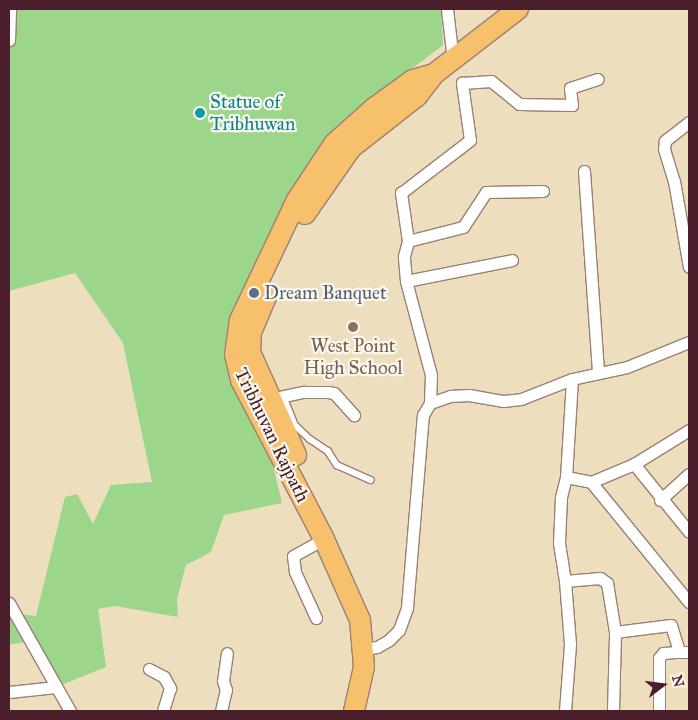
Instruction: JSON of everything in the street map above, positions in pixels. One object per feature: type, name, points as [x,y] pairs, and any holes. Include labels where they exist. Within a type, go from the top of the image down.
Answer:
[{"type":"highway","name":"Tribhuvan Rajpath","points":[[368,711],[376,678],[371,648],[324,539],[241,380],[235,355],[240,320],[313,187],[334,144],[355,123],[412,80],[434,74],[518,9]]},
{"type":"highway","name":"Tribhuvan Rajpath","points":[[313,187],[251,332],[250,352],[277,397],[363,594],[374,626],[371,648],[354,711]]},
{"type":"street","points":[[9,40],[10,9]]},
{"type":"street","points":[[446,9],[453,60]]},
{"type":"street","points":[[371,648],[399,630],[407,608],[423,415],[430,403],[431,376],[406,281],[404,256],[408,241],[401,193],[470,140],[462,83],[491,82],[520,104],[572,105],[570,88],[598,79]]},
{"type":"street","points":[[688,259],[676,189],[664,149],[665,140],[689,122]]},
{"type":"street","points":[[584,171],[598,373]]},
{"type":"street","points":[[408,241],[463,227],[486,192],[543,191]]},
{"type":"street","points":[[406,281],[512,260]]},
{"type":"street","points":[[430,403],[450,396],[469,395],[503,401],[521,398],[572,379],[627,367],[689,342]]},
{"type":"street","points":[[565,711],[570,644],[565,581],[559,543],[561,497],[566,477],[572,379]]},
{"type":"street","points":[[277,397],[334,393],[354,414]]},
{"type":"street","points":[[566,477],[591,482],[634,464],[689,430]]},
{"type":"street","points":[[634,464],[660,500],[689,532]]},
{"type":"street","points":[[660,500],[689,474]]},
{"type":"street","points":[[591,482],[689,602]]},
{"type":"street","points":[[316,618],[295,572],[293,556],[324,539]]},
{"type":"street","points":[[565,581],[600,578],[607,583],[615,632],[613,711]]},
{"type":"street","points":[[9,604],[70,711]]},
{"type":"street","points":[[615,632],[671,625],[684,652],[663,653],[659,658],[659,711]]},
{"type":"street","points":[[221,711],[226,690],[223,681],[227,653]]},
{"type":"street","points":[[150,669],[164,677],[170,688],[163,711]]},
{"type":"street","points":[[9,692],[56,687]]},
{"type":"lane","points":[[277,397],[295,425],[310,439],[328,450],[337,466],[371,480]]},
{"type":"green space","points":[[9,9],[441,9],[443,45],[339,124],[309,162],[271,230],[249,281],[258,403],[282,503],[224,515],[211,552],[186,565],[177,599],[178,617],[115,606],[98,609],[106,667],[56,687],[25,642],[9,645],[9,613],[36,616],[65,497],[77,494],[93,524],[111,485],[152,482],[123,343],[75,273],[9,291]]},
{"type":"place","name":"Statue of Tribhuwan","points":[[200,113]]},
{"type":"place","name":"Dream Banquet","points":[[254,293]]},
{"type":"place","name":"West Point High School","points":[[353,327]]}]
